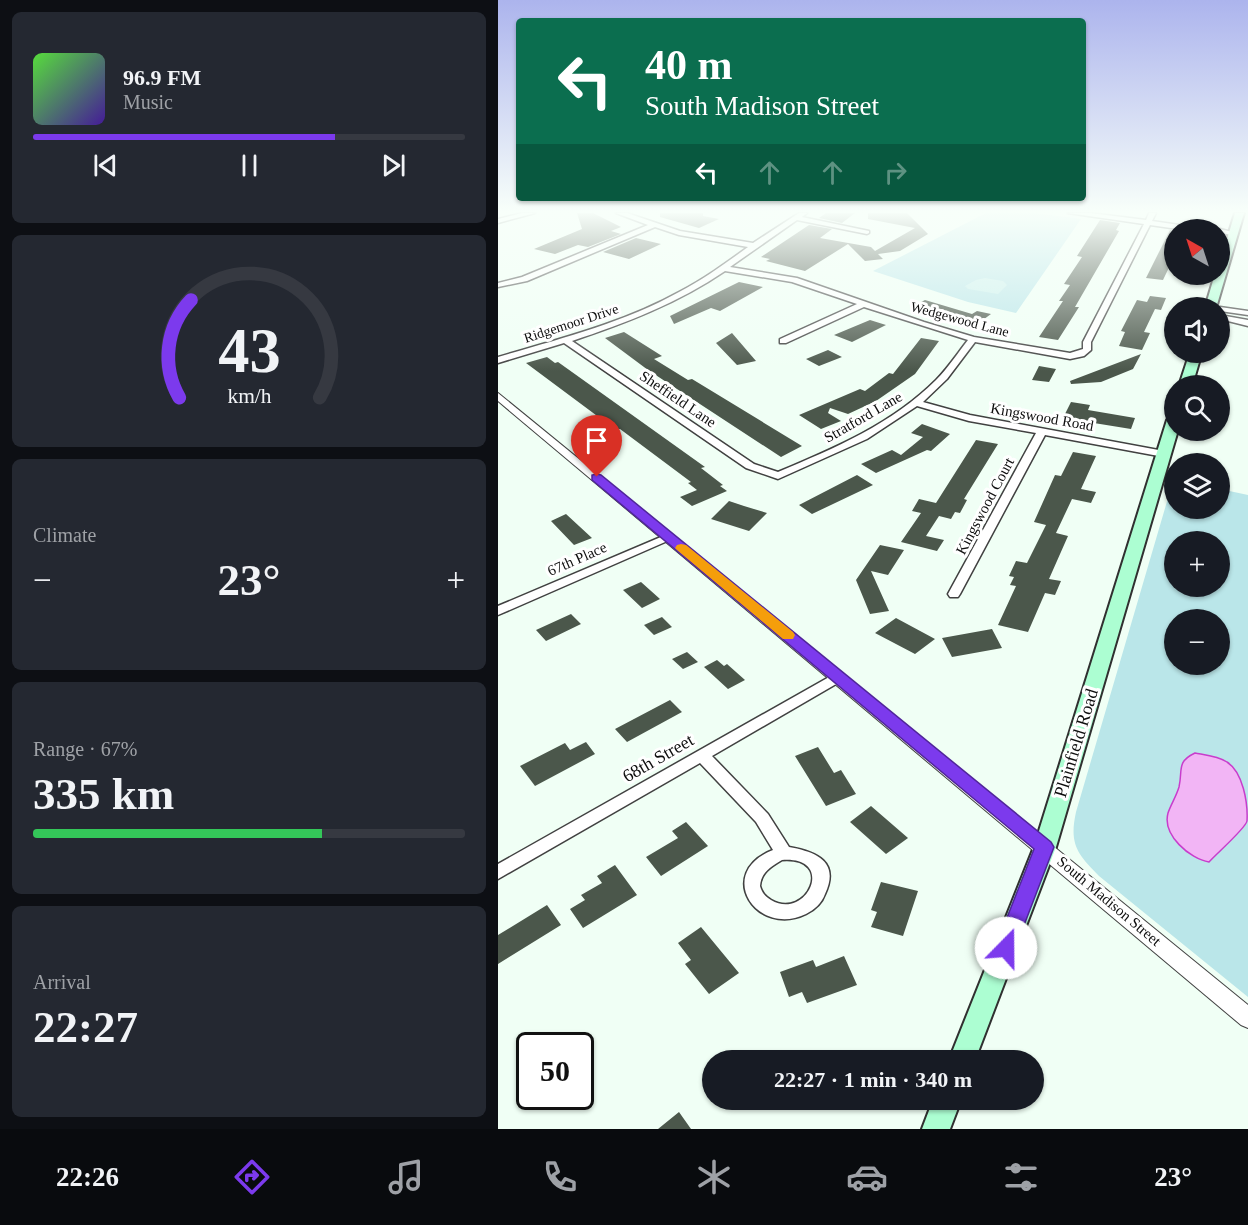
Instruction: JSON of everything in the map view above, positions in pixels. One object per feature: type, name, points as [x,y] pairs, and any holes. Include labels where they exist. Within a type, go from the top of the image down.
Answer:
[{"type":"main road","points":[[1213,297],[1223,266]]},
{"type":"main road","name":"Plainfield Road","points":[[966,1050],[1045,847],[1164,454]]},
{"type":"main road","points":[[936,1129],[943,1110]]},
{"type":"street","points":[[498,285],[524,279],[556,266]]},
{"type":"street","name":"Ridgemoor Drive","points":[[498,360],[565,340],[646,311],[689,290],[726,266]]},
{"type":"street","name":"Wedgewood Lane","points":[[723,268],[794,280],[921,324],[973,339],[1070,356],[1087,350],[1088,342],[1126,266]]},
{"type":"street","points":[[783,341],[864,304]]},
{"type":"street","points":[[1230,310],[1248,313]]},
{"type":"street","points":[[1230,319],[1248,323]]},
{"type":"street","name":"Stratford Lane","points":[[778,476],[862,438],[916,403],[948,373],[973,339]]},
{"type":"street","name":"Sheffield Lane","points":[[565,340],[750,466],[778,476]]},
{"type":"street","name":"South Madison Street","points":[[498,396],[1045,847],[1248,1018]]},
{"type":"street","name":"Kingswood Road","points":[[916,403],[969,418],[1164,454]]},
{"type":"street","name":"Kingswood Court","points":[[954,594],[1041,432]]},
{"type":"street","name":"67th Place","points":[[498,611],[668,537]]},
{"type":"street","name":"68th Street","points":[[498,872],[838,677]]},
{"type":"street","points":[[702,755],[762,818],[784,853]]},
{"type":"shaded area","points":[[883,266],[1049,266],[1016,313],[968,302],[873,271]]},
{"type":"shaded area","points":[[985,278],[1003,281],[1007,285],[998,294],[968,289],[965,286]]},
{"type":"shaded area","points":[[1230,491],[1248,495],[1248,997],[1091,868],[1080,855],[1074,841],[1074,823],[1164,512],[1164,519],[1230,519]]},
{"type":"shaded area","points":[[1195,753],[1220,758],[1232,767],[1241,780],[1247,806],[1245,824],[1209,862],[1194,856],[1179,845],[1169,830],[1167,821],[1179,787],[1181,767],[1189,756]]},
{"type":"building","points":[[784,266],[813,266],[805,271]]},
{"type":"building","points":[[1076,266],[1099,266],[1075,307],[1079,307],[1058,340],[1039,337],[1063,301],[1059,301],[1070,285],[1064,284]]},
{"type":"building","points":[[1152,266],[1164,266],[1163,280],[1146,278]]},
{"type":"building","points":[[739,282],[763,287],[720,311],[711,308],[674,324],[670,316]]},
{"type":"building","points":[[1150,296],[1164,298],[1161,310],[1155,309],[1144,332],[1150,333],[1142,350],[1119,346],[1125,332],[1121,331],[1137,300],[1147,302]]},
{"type":"building","points":[[925,300],[972,314],[977,311],[991,314],[976,325],[911,307]]},
{"type":"building","points":[[870,320],[886,325],[852,342],[834,335]]},
{"type":"building","points":[[624,332],[662,356],[654,359],[688,380],[692,379],[802,446],[781,457],[648,370],[605,338]]},
{"type":"building","points":[[732,333],[756,361],[737,365],[716,343]]},
{"type":"building","points":[[921,338],[939,341],[915,374],[876,401],[848,414],[830,408],[828,413],[841,421],[821,429],[799,415],[860,389],[865,391],[889,373],[893,374]]},
{"type":"building","points":[[828,350],[842,357],[819,366],[806,359]]},
{"type":"building","points":[[1141,354],[1133,369],[1101,382],[1071,384],[1070,381]]},
{"type":"building","points":[[547,357],[555,363],[558,362],[705,467],[701,468],[723,485],[720,486],[727,491],[692,506],[680,497],[697,490],[688,483],[691,482],[526,363]]},
{"type":"building","points":[[1039,366],[1056,369],[1049,382],[1032,380]]},
{"type":"building","points":[[1071,402],[1090,405],[1088,410],[1135,418],[1131,429],[1063,418]]},
{"type":"building","points":[[922,424],[950,434],[931,451],[927,450],[876,473],[861,464],[892,450],[901,455],[923,437],[911,433]]},
{"type":"building","points":[[976,440],[998,444],[964,499],[967,500],[960,513],[955,512],[951,519],[939,516],[926,536],[944,540],[937,551],[901,542],[921,513],[912,511],[919,499],[936,503]]},
{"type":"building","points":[[1073,452],[1096,456],[1081,489],[1096,492],[1091,503],[1072,499],[1056,533],[1068,536],[1049,579],[1061,581],[1055,595],[1045,593],[1028,632],[998,625],[1016,586],[1010,585],[1014,577],[1009,576],[1016,561],[1027,563],[1046,525],[1034,522],[1055,475],[1061,476]]},
{"type":"building","points":[[857,475],[873,485],[812,514],[799,505]]},
{"type":"building","points":[[729,501],[767,513],[749,531],[711,519]]},
{"type":"building","points":[[566,514],[592,538],[574,545],[551,521]]},
{"type":"building","points":[[880,545],[904,550],[888,575],[871,571],[889,611],[870,614],[856,580]]},
{"type":"building","points":[[641,582],[660,599],[642,608],[623,590]]},
{"type":"building","points":[[571,614],[581,624],[546,641],[536,630]]},
{"type":"building","points":[[662,617],[672,627],[654,635],[644,625]]},
{"type":"building","points":[[896,618],[935,639],[915,654],[875,633]]},
{"type":"building","points":[[992,629],[1002,648],[952,657],[942,638]]},
{"type":"building","points":[[687,652],[698,662],[683,669],[672,659]]},
{"type":"building","points":[[717,660],[724,666],[727,664],[745,680],[728,689],[704,667]]},
{"type":"building","points":[[670,700],[682,712],[627,742],[615,729]]},
{"type":"building","points":[[586,742],[595,754],[535,786],[520,766],[565,743],[570,750]]},
{"type":"building","points":[[818,747],[834,773],[841,770],[856,794],[826,806],[795,756]]},
{"type":"building","points":[[871,806],[908,838],[886,854],[850,822]]},
{"type":"building","points":[[686,822],[708,846],[661,876],[646,857],[678,838],[672,831]]},
{"type":"building","points":[[615,865],[637,895],[583,928],[570,909],[585,900],[581,895],[602,883],[597,876]]},
{"type":"building","points":[[881,882],[918,891],[903,936],[871,927],[877,912],[871,910]]},
{"type":"building","points":[[547,905],[561,925],[498,964],[498,935]]},
{"type":"building","points":[[701,927],[739,973],[709,994],[685,964],[691,960],[678,943]]},
{"type":"building","points":[[844,956],[857,985],[807,1003],[802,992],[789,997],[780,972],[813,960],[816,967]]},
{"type":"building","points":[[679,1112],[691,1129],[658,1129]]},
{"type":"slow traffic","points":[[681,548],[788,635]]},
{"type":"route","points":[[597,477],[1045,847],[1006,948]]}]
